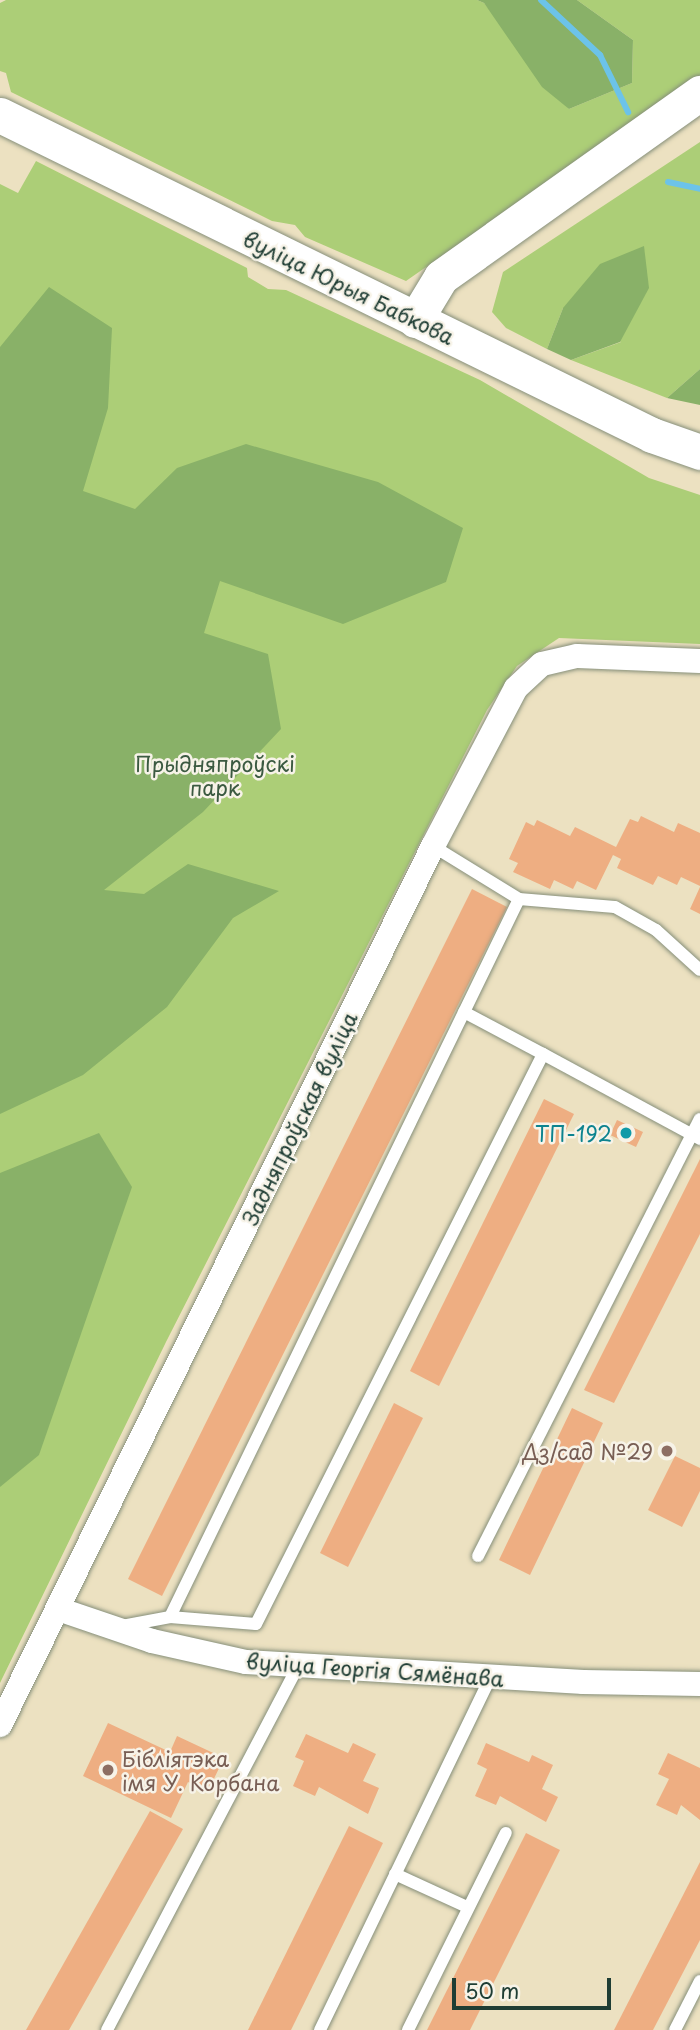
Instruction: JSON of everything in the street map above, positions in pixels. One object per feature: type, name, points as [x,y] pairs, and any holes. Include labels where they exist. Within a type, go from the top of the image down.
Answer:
[{"type":"main road","points":[[415,320],[441,277],[700,93]]},
{"type":"main road","name":"вуліца Юрыя Бабкова","points":[[0,116],[652,435],[700,452]]},
{"type":"street","name":"Задняпроўская вуліца","points":[[0,1724],[433,846],[516,688],[542,664],[577,656],[700,660]]},
{"type":"street","name":"вуліца Георгія Сямёнава","points":[[58,1609],[108,1629],[246,1662],[491,1677],[700,1684]]},
{"type":"lane","points":[[433,846],[519,899],[615,907],[656,930],[700,970]]},
{"type":"lane","points":[[170,1617],[519,899]]},
{"type":"lane","points":[[464,1012],[695,1137]]},
{"type":"lane","points":[[108,1629],[170,1617],[256,1624],[543,1054]]},
{"type":"lane","points":[[478,1556],[695,1137],[700,1119]]},
{"type":"lane","points":[[107,2030],[298,1665]]},
{"type":"lane","points":[[320,2030],[491,1677]]},
{"type":"lane","points":[[408,2030],[506,1833]]},
{"type":"lane","points":[[395,1874],[467,1907]]},
{"type":"lane","points":[[675,2030],[700,1981]]},
{"type":"green space","points":[[6,0],[477,0],[484,3],[569,109],[632,83],[633,40],[577,0],[700,0],[700,76],[406,281],[305,237],[295,225],[272,221],[11,92],[6,73],[0,71],[0,3]]},
{"type":"green space","points":[[477,0],[577,0],[633,40],[632,83],[569,109],[542,87],[484,3]]},
{"type":"green space","points":[[700,142],[700,369],[667,398],[571,360],[621,342],[563,308],[547,349],[506,328],[492,312],[503,272]]},
{"type":"green space","name":"Прыдняпроўскі парк","points":[[36,161],[247,268],[248,277],[268,289],[286,290],[480,380],[649,478],[700,495],[700,644],[559,638],[517,666],[487,710],[166,1342],[0,1683],[0,184],[18,193]]},
{"type":"green space","points":[[644,246],[649,288],[620,342],[571,360],[547,349],[563,308],[600,264]]},
{"type":"green space","points":[[49,287],[112,328],[108,408],[83,491],[135,509],[177,468],[246,444],[378,482],[463,528],[446,582],[343,624],[220,581],[204,633],[268,654],[281,729],[203,812],[104,890],[144,894],[188,864],[279,891],[233,918],[167,1007],[83,1075],[0,1114],[0,347]]},
{"type":"green space","points":[[700,369],[700,405],[667,398]]},
{"type":"green space","points":[[99,1133],[132,1187],[39,1455],[0,1487],[0,1173]]},
{"type":"building","points":[[641,816],[674,832],[678,823],[700,833],[700,886],[681,877],[677,885],[658,876],[653,885],[617,868],[621,859],[613,855],[596,890],[577,881],[573,889],[554,880],[550,889],[513,872],[518,863],[509,859],[526,822],[534,826],[537,820],[570,836],[575,827],[616,847],[630,819],[638,822]]},
{"type":"building","points":[[700,887],[700,914],[690,909]]},
{"type":"building","points":[[472,889],[507,907],[162,1596],[128,1579]]},
{"type":"building","points":[[544,1099],[574,1114],[439,1386],[410,1371]]},
{"type":"building","name":"ТП-192","points":[[617,1120],[643,1132],[636,1147],[610,1135]]},
{"type":"building","points":[[700,1159],[700,1234],[614,1403],[584,1390]]},
{"type":"building","points":[[394,1403],[423,1418],[348,1567],[320,1553]]},
{"type":"building","points":[[572,1408],[603,1423],[530,1575],[499,1560]]},
{"type":"building","points":[[675,1456],[700,1468],[700,1491],[682,1527],[648,1510]]},
{"type":"building","points":[[108,1723],[170,1752],[177,1736],[224,1758],[208,1791],[188,1782],[171,1818],[83,1776]]},
{"type":"building","points":[[306,1734],[348,1753],[353,1743],[376,1754],[363,1781],[379,1788],[368,1814],[319,1787],[315,1796],[293,1786],[304,1761],[295,1757]]},
{"type":"building","points":[[486,1743],[529,1762],[532,1755],[553,1765],[542,1789],[558,1797],[546,1822],[500,1796],[496,1805],[475,1796],[487,1769],[477,1764]]},
{"type":"building","points":[[668,1753],[700,1768],[700,1820],[681,1805],[677,1815],[656,1805],[669,1779],[658,1774]]},
{"type":"building","points":[[150,1811],[183,1829],[69,2030],[26,2030]]},
{"type":"building","points":[[349,1826],[383,1843],[291,2030],[248,2030]]},
{"type":"building","points":[[526,1833],[560,1850],[470,2030],[427,2030]]},
{"type":"building","points":[[700,1862],[700,1940],[653,2030],[614,2030]]},
{"type":"waterway","points":[[541,0],[600,55],[628,112]]},
{"type":"waterway","points":[[668,182],[700,189]]},
{"type":"place","name":"ТП-192","points":[[626,1133]]},
{"type":"place","name":"Дз/сад №29","points":[[667,1451]]},
{"type":"place","name":"Бібліятэка імя У. Корбана","points":[[108,1770]]}]
